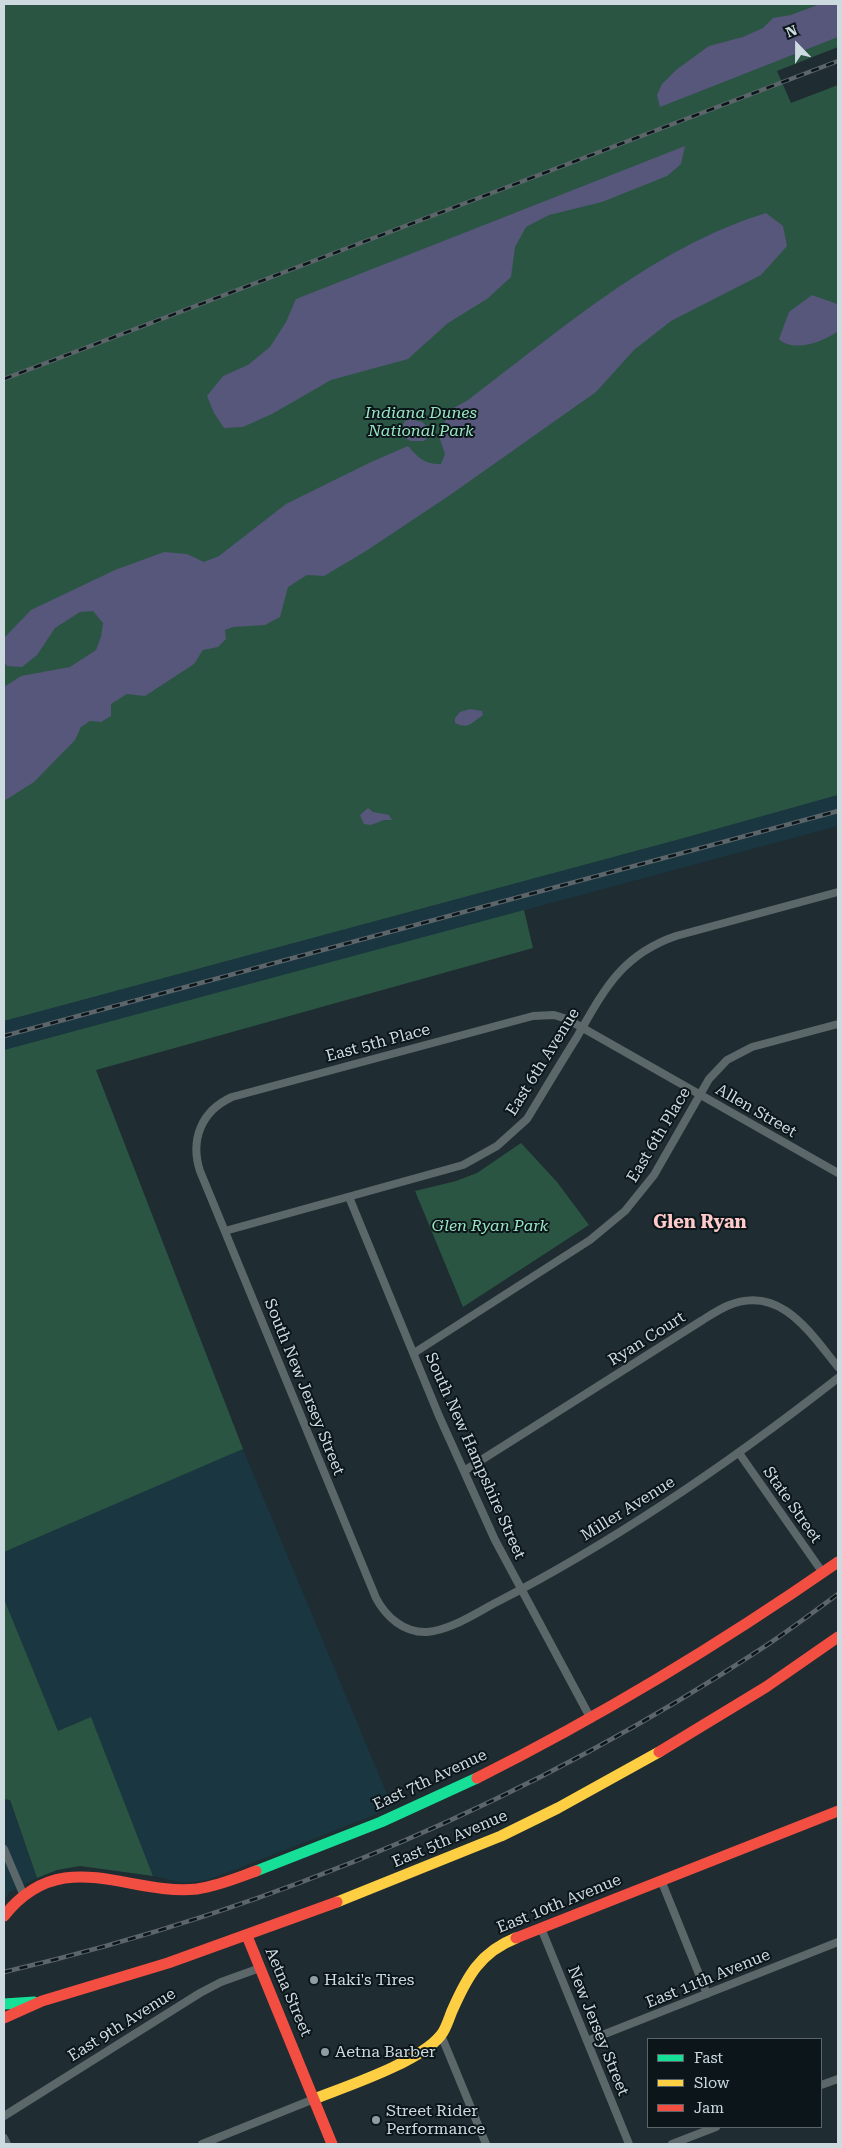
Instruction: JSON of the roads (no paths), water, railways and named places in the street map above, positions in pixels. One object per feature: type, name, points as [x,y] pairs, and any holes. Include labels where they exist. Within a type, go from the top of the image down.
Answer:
[{"type":"street","name":"East 6th Avenue","points":[[225,1231],[463,1165],[497,1146],[527,1119],[610,982],[636,957],[658,943],[692,931],[838,892]]},
{"type":"street","name":"East 5th Place","points":[[197,1136],[202,1124],[214,1108],[222,1101],[244,1093],[533,1016],[554,1014],[582,1028]]},
{"type":"street","name":"East 6th Place","points":[[414,1353],[609,1226],[625,1211],[654,1175],[700,1094],[717,1069],[739,1052],[838,1024]]},
{"type":"street","name":"Allen Street","points":[[582,1028],[838,1173]]},
{"type":"street","name":"South New Jersey Street","points":[[197,1136],[197,1161],[378,1602],[392,1619],[406,1628],[416,1631]]},
{"type":"street","name":"South New Hampshire Street","points":[[349,1197],[495,1540],[591,1719]]},
{"type":"street","name":"Ryan Court","points":[[464,1471],[701,1321],[735,1303],[761,1301],[785,1310],[804,1325],[838,1367]]},
{"type":"street","name":"Miller Avenue","points":[[416,1631],[432,1631],[448,1627],[521,1590],[607,1540],[739,1453],[838,1378]]},
{"type":"street","name":"State Street","points":[[739,1453],[823,1573]]},
{"type":"street","name":"East 7th Avenue","points":[[4,1916],[24,1896],[52,1882],[83,1876],[112,1877],[179,1889],[198,1889],[214,1886],[317,1848],[381,1821],[501,1765],[591,1719],[678,1669],[838,1562]]},
{"type":"street","name":"East 5th Avenue","points":[[4,2018],[42,2001],[247,1936],[424,1868],[501,1836],[558,1808],[688,1736],[766,1687],[838,1637]]},
{"type":"street","name":"East 10th Avenue","points":[[202,2144],[414,2056],[441,2035],[472,1972],[484,1956],[500,1944],[838,1811]]},
{"type":"street","points":[[4,1849],[24,1896]]},
{"type":"street","points":[[661,1880],[707,1994]]},
{"type":"street","name":"New Jersey Street","points":[[540,1928],[629,2144]]},
{"type":"street","name":"Aetna Street","points":[[247,1936],[332,2144]]},
{"type":"street","name":"East 11th Avenue","points":[[587,2041],[838,1942]]},
{"type":"street","name":"East 9th Avenue","points":[[4,2116],[200,1993],[221,1982],[260,1968]]},
{"type":"street","name":"East 5th Avenue","points":[[4,2004],[42,2001]]},
{"type":"street","points":[[441,2035],[486,2144]]},
{"type":"street","points":[[822,2086],[838,2079]]},
{"type":"street","points":[[672,2144],[713,2128]]},
{"type":"street","points":[[4,2138],[7,2144]]},
{"type":"water","points":[[820,4],[838,4],[838,37],[660,107],[657,95],[662,84],[676,70],[709,46],[743,37],[763,28],[773,18],[791,15]]},
{"type":"water","points":[[685,146],[681,164],[667,176],[602,202],[549,215],[526,227],[515,247],[511,277],[487,299],[448,323],[408,359],[331,380],[272,414],[243,427],[224,428],[214,413],[207,396],[223,376],[248,365],[270,347],[286,322],[296,299]]},
{"type":"water","points":[[766,213],[783,226],[787,246],[761,275],[671,321],[634,350],[596,392],[450,495],[366,551],[324,576],[307,575],[288,587],[280,617],[265,625],[233,627],[225,630],[226,639],[218,647],[203,650],[194,664],[145,696],[127,694],[111,704],[111,716],[101,722],[90,721],[81,727],[75,740],[34,782],[4,801],[4,687],[21,676],[70,667],[96,650],[101,637],[103,623],[93,611],[80,612],[55,628],[37,655],[22,667],[7,666],[4,662],[4,638],[31,610],[115,570],[164,552],[187,554],[204,562],[219,556],[286,504],[408,446],[423,460],[441,464],[445,454],[439,436],[450,410],[468,400],[573,319],[647,269],[685,247],[725,228]]},
{"type":"water","points":[[812,295],[837,304],[838,331],[825,339],[800,346],[785,343],[779,339],[789,312]]},
{"type":"water","points":[[411,419],[422,422],[429,428],[428,437],[424,441],[411,441],[403,437],[402,427],[405,421]]},
{"type":"water","points":[[470,709],[482,711],[483,715],[464,726],[455,723],[455,718],[460,712]]},
{"type":"water","points":[[368,808],[373,812],[389,815],[392,820],[384,820],[371,825],[364,824],[360,815]]},
{"type":"railway","points":[[4,379],[838,61]]},
{"type":"railway","points":[[4,1036],[838,811]]},
{"type":"railway","points":[[4,1972],[105,1946],[205,1916],[303,1881],[400,1843],[495,1800],[588,1752],[678,1701],[767,1645],[838,1594]]},
{"type":"place","name":"Haki's Tires","points":[[314,1980]]},
{"type":"place","name":"Aetna Barber","points":[[325,2052]]},
{"type":"place","name":"Street Rider Performance","points":[[376,2120]]},
{"type":"district","name":"Glen Ryan","points":[[700,1223]]},
{"type":"park label","name":"Indiana Dunes National Park","points":[[421,422]]},
{"type":"park label","name":"Glen Ryan Park","points":[[490,1226]]}]
